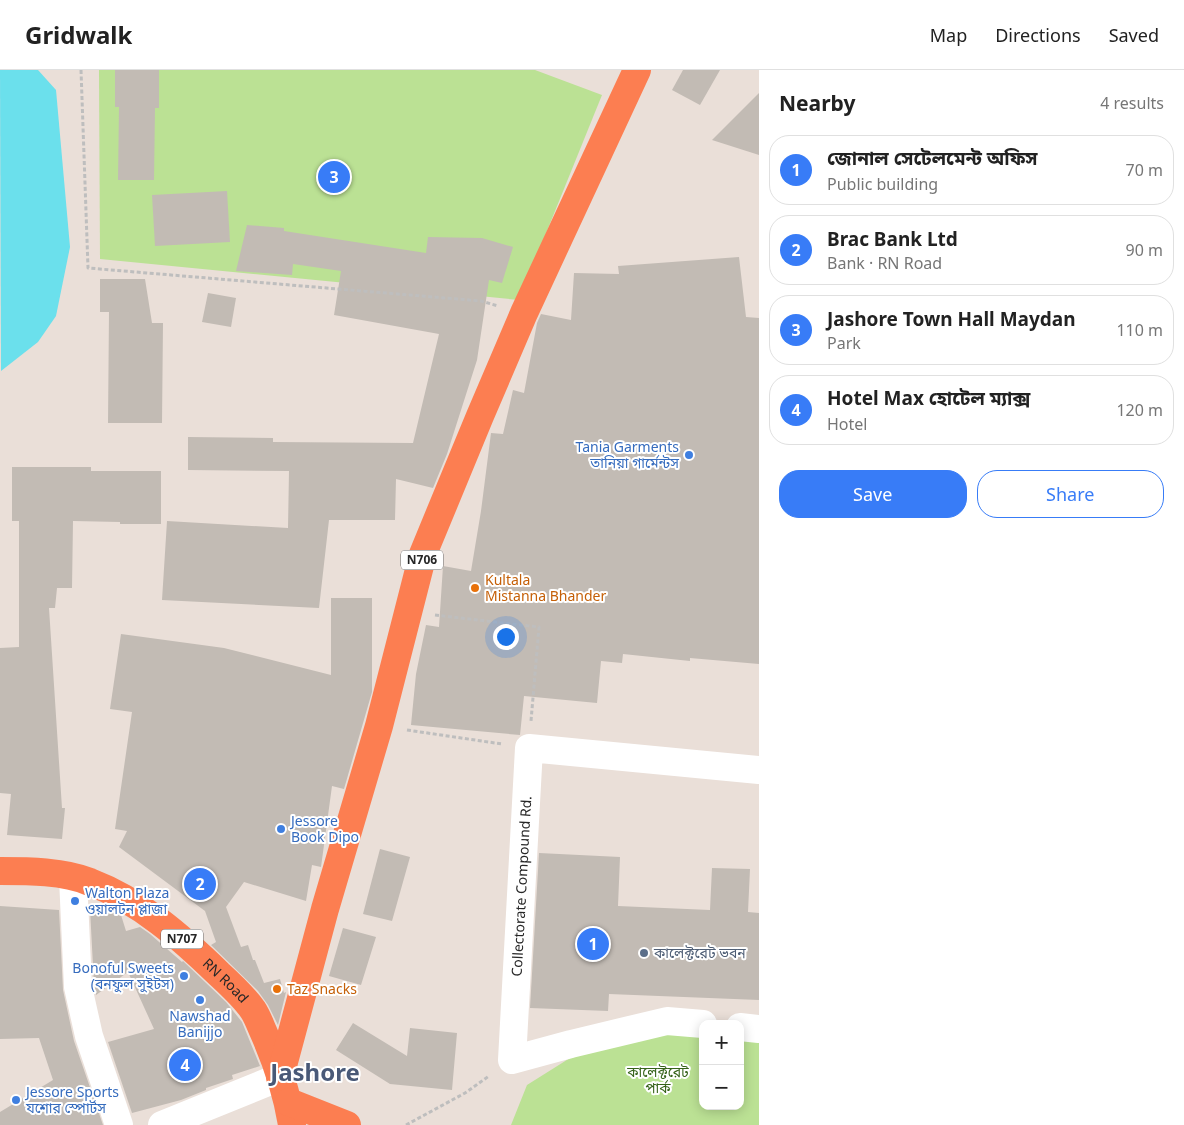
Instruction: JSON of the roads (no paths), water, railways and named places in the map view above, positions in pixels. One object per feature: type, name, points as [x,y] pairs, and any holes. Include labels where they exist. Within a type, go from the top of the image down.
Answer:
[{"type":"highway","name":"N706","points":[[280,1077],[325,909],[379,726],[424,554],[524,313],[637,70]]},
{"type":"highway","name":"RN Road","points":[[0,871],[38,871],[89,881],[134,903],[198,952],[253,1010],[268,1042],[290,1114]]},
{"type":"highway","name":"N707","points":[[290,1114],[347,1125]]},
{"type":"street","name":"Collectorate Compound Rd.","points":[[699,1024],[667,1021],[512,1060],[529,748],[759,770]]},
{"type":"street","points":[[73,878],[78,987],[89,1036],[119,1125]]},
{"type":"street","points":[[744,1027],[759,1029]]},
{"type":"street","points":[[162,1125],[280,1077]]},
{"type":"water","points":[[0,70],[38,70],[56,90],[70,247],[56,316],[38,342],[1,371]]},
{"type":"place","name":"Jashore Town Hall Maydan","points":[[334,177]]},
{"type":"place","name":"Tania Garments তানিয়া গার্মেন্টস","points":[[689,455]]},
{"type":"place","name":"Kultala Mistanna Bhander","points":[[475,588]]},
{"type":"place","name":"Jessore Book Dipo","points":[[281,829]]},
{"type":"place","name":"Brac Bank Ltd","points":[[200,884]]},
{"type":"place","name":"Walton Plaza ওয়ালটন প্লাজা","points":[[75,901]]},
{"type":"place","name":"জোনাল সেটেলমেন্ট অফিস","points":[[593,944]]},
{"type":"place","name":"কালেক্টরেট ভবন","points":[[644,953]]},
{"type":"place","name":"Bonoful Sweets (বনফুল সুইটস)","points":[[184,976]]},
{"type":"place","name":"Taz Snacks","points":[[277,989]]},
{"type":"place","name":"Nawshad Banijjo","points":[[200,1000]]},
{"type":"place","name":"Hotel Max হোটেল ম্যাক্স","points":[[185,1065]]},
{"type":"place","name":"Jessore Sports যশোর স্পোর্টস","points":[[16,1100]]},
{"type":"district","name":"Jashore","points":[[315,1073]]},
{"type":"park label","name":"কালেক্টরেট পার্ক","points":[[658,1080]]}]
